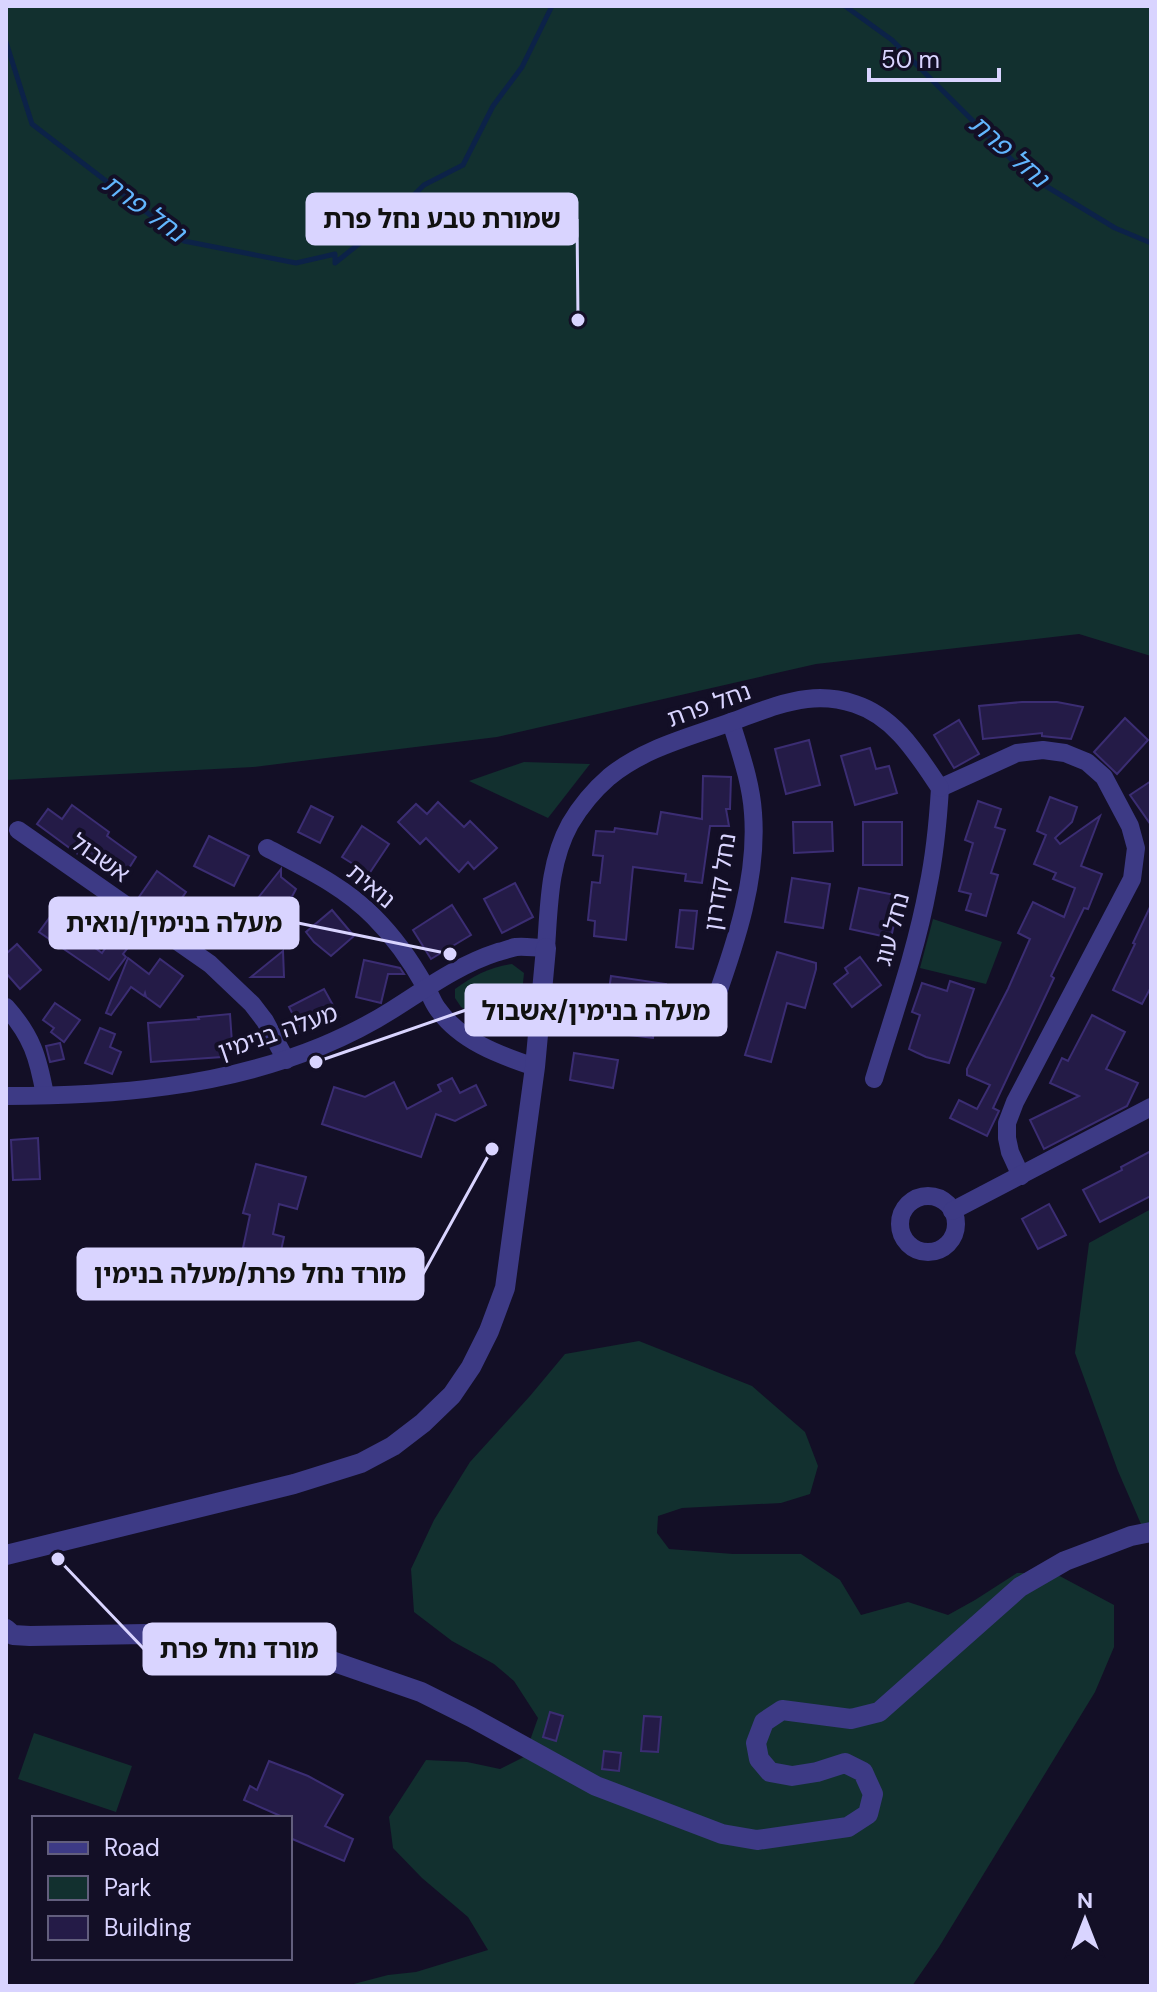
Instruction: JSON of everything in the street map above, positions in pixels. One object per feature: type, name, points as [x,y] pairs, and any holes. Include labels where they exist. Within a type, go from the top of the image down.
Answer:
[{"type":"street","name":"נחל פרת","points":[[546,948],[552,876],[570,824],[610,777],[656,749],[788,703],[832,699],[856,704],[901,733],[940,788]]},
{"type":"street","name":"נחל קדרון","points":[[715,1001],[738,935],[753,844],[749,786],[731,722]]},
{"type":"street","points":[[940,788],[1017,753],[1043,750],[1065,753],[1087,762],[1104,777],[1130,826],[1136,848],[1132,879],[1027,1077],[1007,1123],[1010,1152],[1021,1176]]},
{"type":"street","name":"נחל עוג","points":[[874,1079],[928,890],[940,788]]},
{"type":"street","name":"אשבול","points":[[18,830],[221,973],[258,1012],[286,1060]]},
{"type":"street","name":"נואית","points":[[267,848],[332,882],[358,902],[398,943],[438,1009],[461,1033],[492,1052],[535,1067]]},
{"type":"street","name":"מעלה בנימין","points":[[6,1096],[124,1091],[224,1078],[286,1060],[352,1033],[460,967],[516,947],[546,948]]},
{"type":"street","points":[[6,1555],[294,1484],[350,1467],[393,1446],[452,1395],[471,1367],[489,1331],[505,1288],[535,1067],[546,948]]},
{"type":"street","points":[[6,1007],[20,1022],[33,1045],[45,1095]]},
{"type":"street","points":[[952,1211],[1151,1107]]},
{"type":"street","points":[[6,1629],[13,1635],[30,1636],[197,1635],[259,1640],[297,1649],[421,1692],[596,1786],[722,1834],[757,1840],[848,1827],[868,1814],[873,1794],[863,1772],[845,1763],[792,1776],[770,1772],[759,1759],[756,1743],[764,1722],[782,1710],[851,1719],[879,1712],[1020,1587],[1065,1561],[1131,1536],[1151,1532]]},
{"type":"green space","points":[[6,6],[1151,6],[1151,656],[1079,634],[816,664],[497,737],[253,767],[6,780]]},
{"type":"green space","points":[[524,762],[590,764],[548,818],[469,781]]},
{"type":"green space","points":[[933,919],[1002,942],[986,984],[920,968]]},
{"type":"green space","points":[[512,964],[524,973],[520,1013],[516,1029],[504,1031],[461,1007],[455,998],[455,989],[482,973]]},
{"type":"green space","points":[[1151,1209],[1151,1547],[1118,1471],[1075,1353],[1089,1243]]},
{"type":"green space","points":[[639,1341],[752,1386],[805,1432],[818,1466],[810,1494],[781,1503],[682,1508],[658,1516],[657,1533],[669,1549],[733,1554],[801,1554],[840,1580],[861,1615],[908,1602],[948,1615],[1017,1573],[1054,1573],[1114,1605],[1114,1647],[1095,1692],[912,1986],[346,1986],[388,1975],[416,1972],[488,1950],[468,1917],[422,1878],[393,1848],[389,1817],[426,1760],[467,1762],[500,1769],[524,1757],[538,1718],[514,1681],[494,1664],[452,1641],[414,1612],[411,1569],[434,1520],[470,1462],[565,1354]]},
{"type":"green space","points":[[34,1733],[132,1766],[116,1812],[18,1779]]},
{"type":"building","points":[[1057,702],[1083,707],[1071,739],[1042,736],[1042,733],[983,739],[979,706]]},
{"type":"building","points":[[1125,718],[1148,740],[1117,774],[1094,752]]},
{"type":"building","points":[[959,720],[979,754],[954,768],[934,735]]},
{"type":"building","points":[[809,740],[820,785],[786,794],[775,749]]},
{"type":"building","points":[[870,748],[876,769],[889,766],[897,793],[855,805],[841,756]]},
{"type":"building","points":[[703,776],[731,777],[730,809],[726,809],[729,826],[710,826],[702,883],[685,881],[686,874],[633,867],[626,940],[594,936],[595,921],[588,920],[592,882],[600,883],[603,856],[593,855],[596,831],[614,832],[615,828],[657,834],[661,812],[702,819]]},
{"type":"building","points":[[1151,781],[1151,825],[1130,795]]},
{"type":"building","points":[[1050,797],[1077,807],[1072,822],[1055,838],[1060,844],[1100,816],[1081,866],[1102,874],[1088,909],[1084,908],[1051,976],[1054,978],[993,1108],[999,1111],[987,1136],[950,1118],[959,1100],[977,1109],[990,1085],[967,1075],[967,1069],[1030,939],[1018,933],[1033,902],[1064,917],[1075,888],[1053,879],[1056,873],[1034,864],[1046,835],[1037,831]]},
{"type":"building","points":[[978,801],[1001,809],[995,827],[1005,830],[991,873],[998,875],[986,916],[966,910],[971,894],[959,891],[973,843],[965,840]]},
{"type":"building","points":[[438,802],[464,827],[470,821],[497,848],[474,869],[468,862],[459,872],[426,838],[420,844],[398,822],[416,804],[427,814]]},
{"type":"building","points":[[72,805],[136,857],[122,879],[81,853],[79,855],[37,824],[48,809],[62,819]]},
{"type":"building","points":[[311,806],[333,817],[320,843],[298,832]]},
{"type":"building","points":[[793,822],[832,822],[833,851],[794,853]]},
{"type":"building","points":[[863,822],[902,822],[902,865],[863,865]]},
{"type":"building","points":[[362,826],[389,844],[369,874],[342,857]]},
{"type":"building","points":[[209,836],[249,856],[234,886],[194,866]]},
{"type":"building","points":[[281,869],[281,877],[296,889],[286,908],[282,903],[282,917],[258,898]]},
{"type":"building","points":[[157,871],[186,892],[168,918],[139,897]]},
{"type":"building","points":[[792,878],[830,884],[823,928],[785,922]]},
{"type":"building","points":[[515,883],[533,917],[502,933],[484,899]]},
{"type":"building","points":[[859,888],[900,896],[891,938],[850,929]]},
{"type":"building","points":[[63,899],[84,913],[71,930],[102,953],[115,934],[130,945],[123,954],[126,957],[109,980],[39,932]]},
{"type":"building","points":[[452,905],[471,935],[431,959],[413,930]]},
{"type":"building","points":[[1151,905],[1151,987],[1142,1004],[1113,990]]},
{"type":"building","points":[[332,910],[354,936],[331,956],[306,932]]},
{"type":"building","points":[[680,910],[697,911],[693,949],[676,947]]},
{"type":"building","points":[[17,944],[41,970],[20,989],[6,973],[6,954]]},
{"type":"building","points":[[283,951],[284,977],[251,977]]},
{"type":"building","points":[[777,952],[816,963],[816,969],[805,1008],[787,1003],[771,1062],[745,1055]]},
{"type":"building","points":[[860,957],[881,985],[852,1007],[834,984],[848,973],[845,968]]},
{"type":"building","points":[[128,958],[149,974],[160,959],[183,976],[160,1007],[145,993],[144,996],[131,987],[111,1015],[106,1013]]},
{"type":"building","points":[[364,960],[400,968],[404,974],[388,974],[381,1003],[356,997]]},
{"type":"building","points":[[611,976],[666,984],[663,1006],[658,1005],[653,1038],[603,1032]]},
{"type":"building","points":[[950,981],[974,989],[949,1063],[909,1049],[920,1015],[912,1012],[922,983],[947,991]]},
{"type":"building","points":[[324,989],[339,1016],[303,1034],[289,1007]]},
{"type":"building","points":[[55,1003],[80,1020],[64,1042],[51,1032],[54,1028],[43,1020]]},
{"type":"building","points":[[230,1014],[232,1043],[221,1044],[222,1057],[151,1062],[148,1023]]},
{"type":"building","points":[[1092,1015],[1125,1032],[1106,1069],[1138,1083],[1127,1106],[1044,1149],[1030,1120],[1079,1096],[1050,1083],[1062,1058],[1068,1061]]},
{"type":"building","points":[[100,1028],[115,1034],[110,1047],[121,1052],[112,1074],[85,1063]]},
{"type":"building","points":[[60,1043],[64,1059],[50,1062],[46,1046]]},
{"type":"building","points":[[574,1053],[618,1060],[613,1088],[570,1080]]},
{"type":"building","points":[[452,1078],[460,1093],[476,1085],[486,1105],[455,1121],[436,1114],[421,1157],[322,1124],[334,1087],[365,1097],[394,1082],[407,1109],[441,1091],[438,1085]]},
{"type":"building","points":[[38,1138],[40,1179],[13,1180],[11,1140]]},
{"type":"building","points":[[1151,1151],[1151,1196],[1100,1222],[1083,1190]]},
{"type":"building","points":[[256,1164],[306,1177],[297,1209],[279,1204],[273,1234],[284,1237],[280,1255],[243,1248],[250,1215],[243,1213]]},
{"type":"building","points":[[1049,1204],[1066,1235],[1038,1249],[1022,1219]]},
{"type":"building","points":[[550,1712],[563,1716],[556,1741],[543,1737]]},
{"type":"building","points":[[644,1716],[661,1717],[658,1752],[641,1751]]},
{"type":"building","points":[[604,1751],[621,1753],[619,1771],[602,1769]]},
{"type":"building","points":[[269,1761],[308,1776],[343,1795],[325,1826],[353,1839],[344,1861],[292,1839],[292,1816],[280,1816],[244,1800],[250,1786],[257,1790]]},
{"type":"waterway","name":"נחל פרת","points":[[6,42],[32,124],[184,241],[296,263],[335,254],[335,263],[384,224],[424,185],[463,165],[493,106],[522,67],[552,6]]},
{"type":"waterway","name":"נחל פרת","points":[[845,6],[892,40],[1026,174],[1115,228],[1151,243]]},
{"type":"place","name":"שמורת טבע נחל פרת","points":[[578,320]]},
{"type":"place","name":"מעלה בנימין/נואית","points":[[450,954]]},
{"type":"place","name":"מעלה בנימין/אשבול","points":[[316,1062]]},
{"type":"place","name":"מורד נחל פרת/מעלה בנימין","points":[[492,1149]]},
{"type":"place","name":"מורד נחל פרת","points":[[58,1559]]}]
